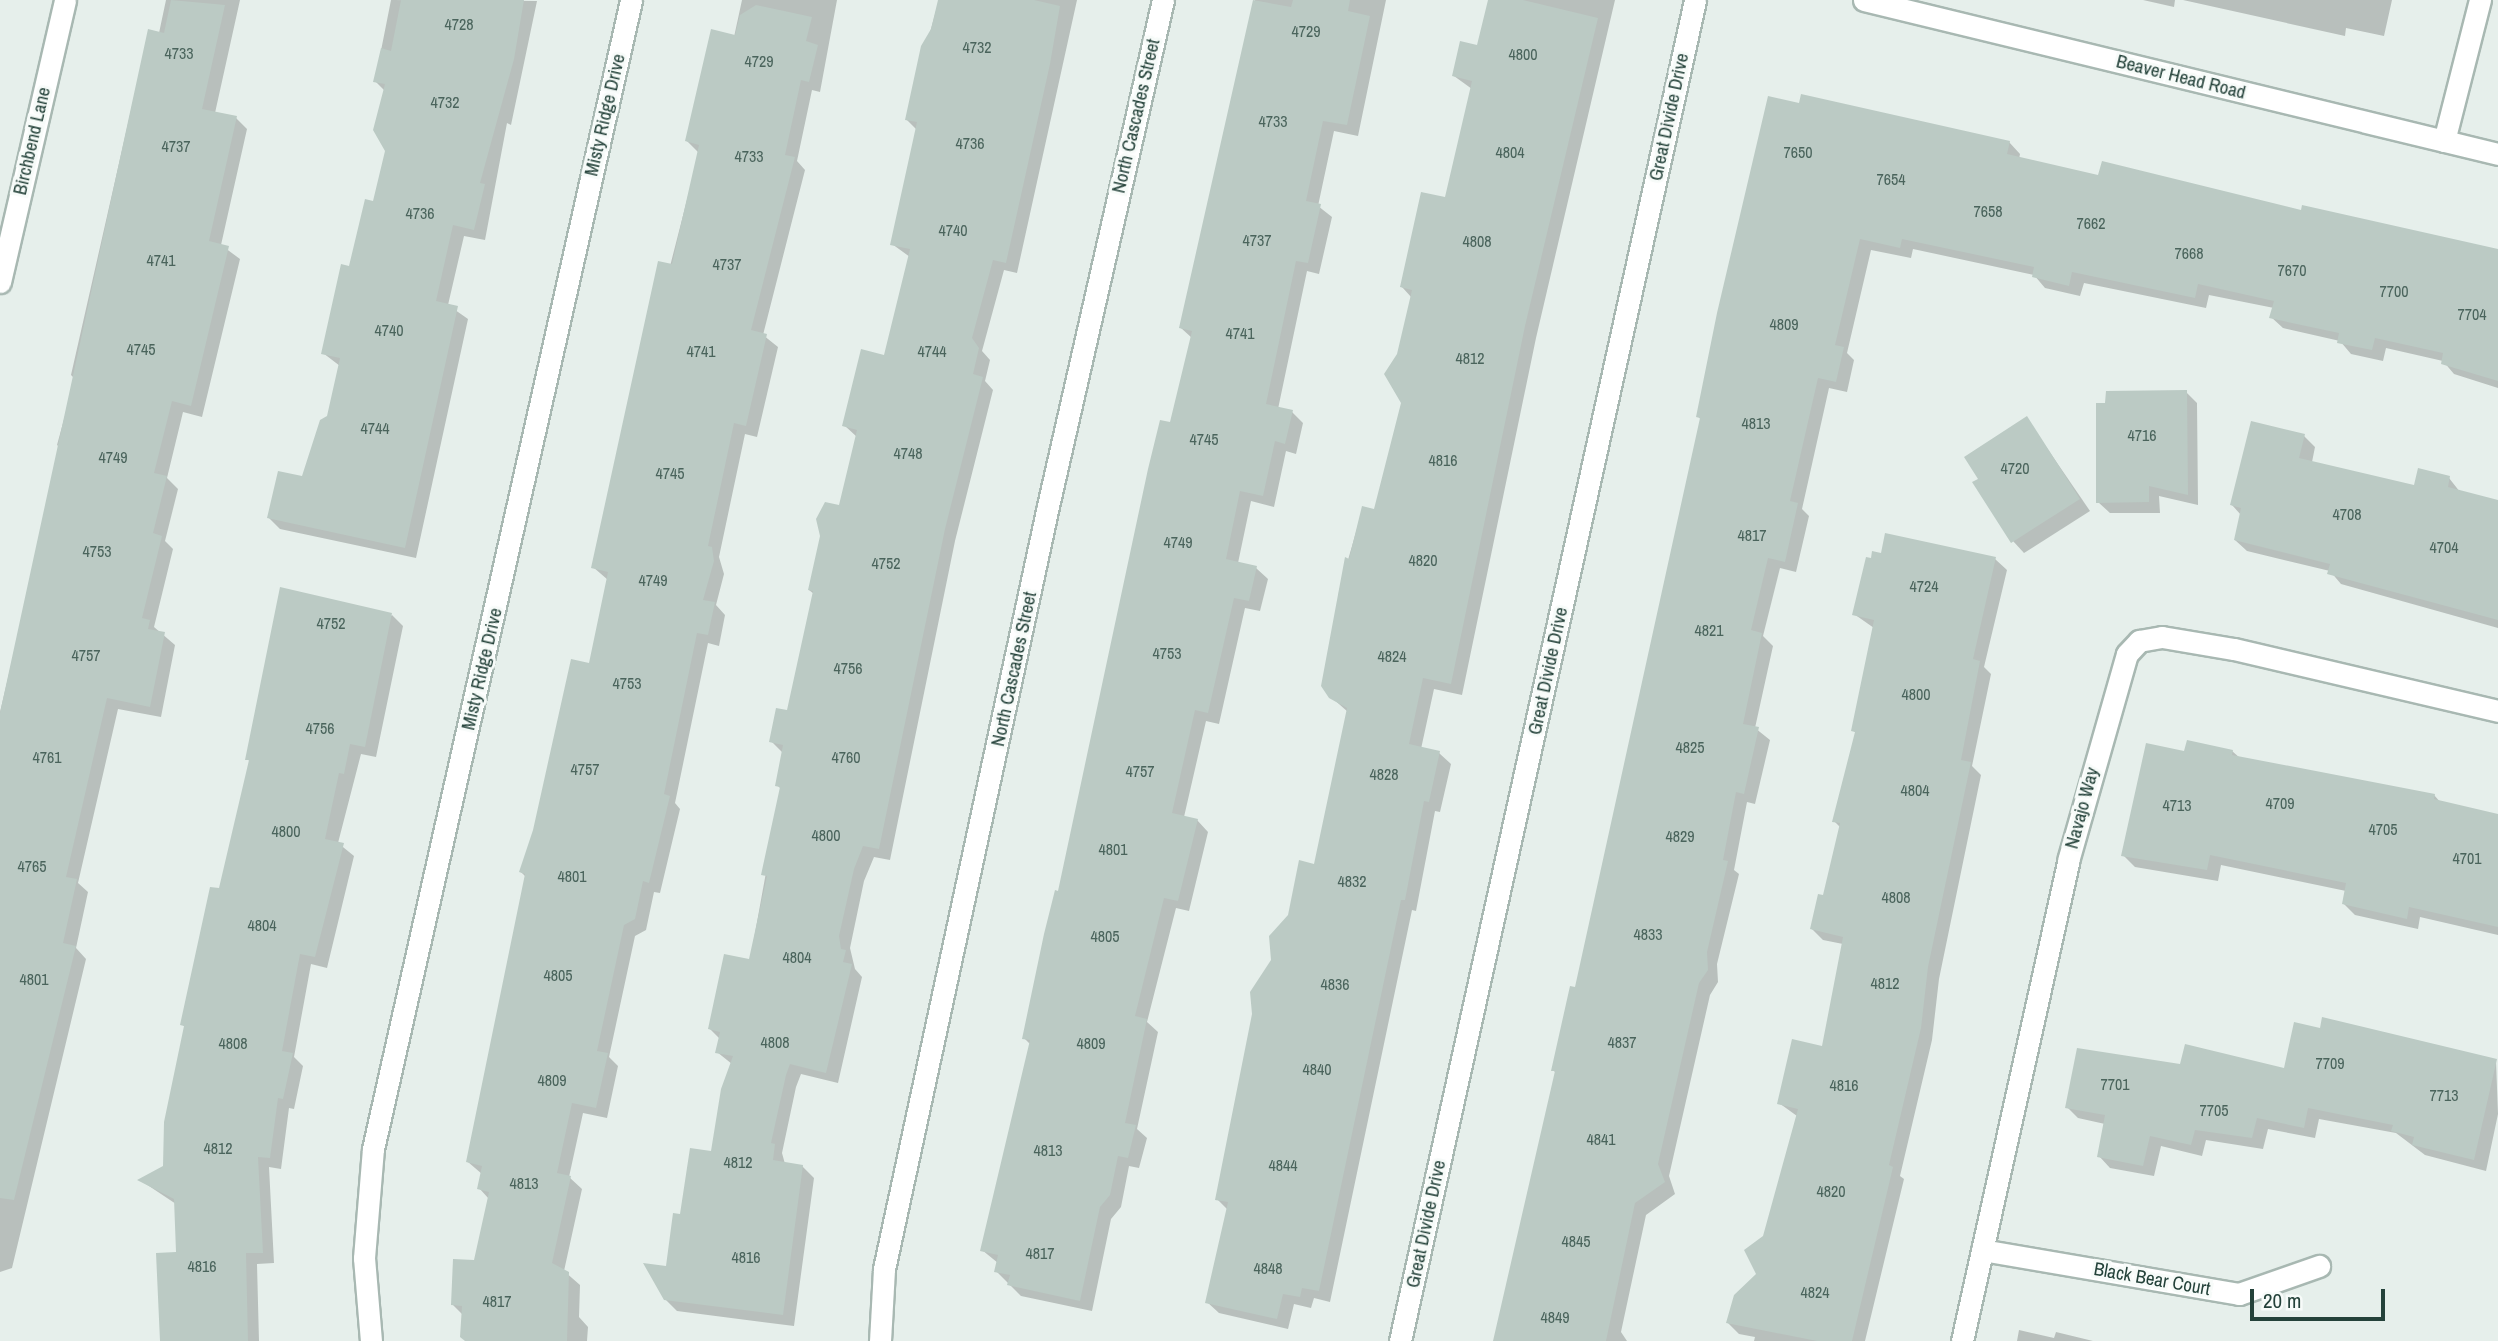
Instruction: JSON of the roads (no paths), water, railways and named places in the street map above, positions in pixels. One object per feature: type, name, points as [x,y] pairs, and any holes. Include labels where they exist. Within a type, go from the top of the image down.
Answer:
[{"type":"street","name":"Birchbend Lane","points":[[0,282],[65,0]]},
{"type":"street","name":"Misty Ridge Drive","points":[[371,1341],[364,1258],[373,1149],[631,0]]},
{"type":"street","name":"North Cascades Street","points":[[880,1341],[884,1269],[1048,506],[1163,0]]},
{"type":"street","name":"Great Divide Drive","points":[[1400,1341],[1695,0]]},
{"type":"street","name":"Beaver Head Road","points":[[1864,0],[2498,154]]},
{"type":"street","points":[[2444,141],[2480,0]]},
{"type":"street","name":"Navajo Way","points":[[1962,1341],[2067,861],[2127,654],[2139,640],[2162,637],[2234,649],[2498,711]]},
{"type":"street","name":"Black Bear Court","points":[[1982,1250],[2239,1294],[2319,1266]]}]
